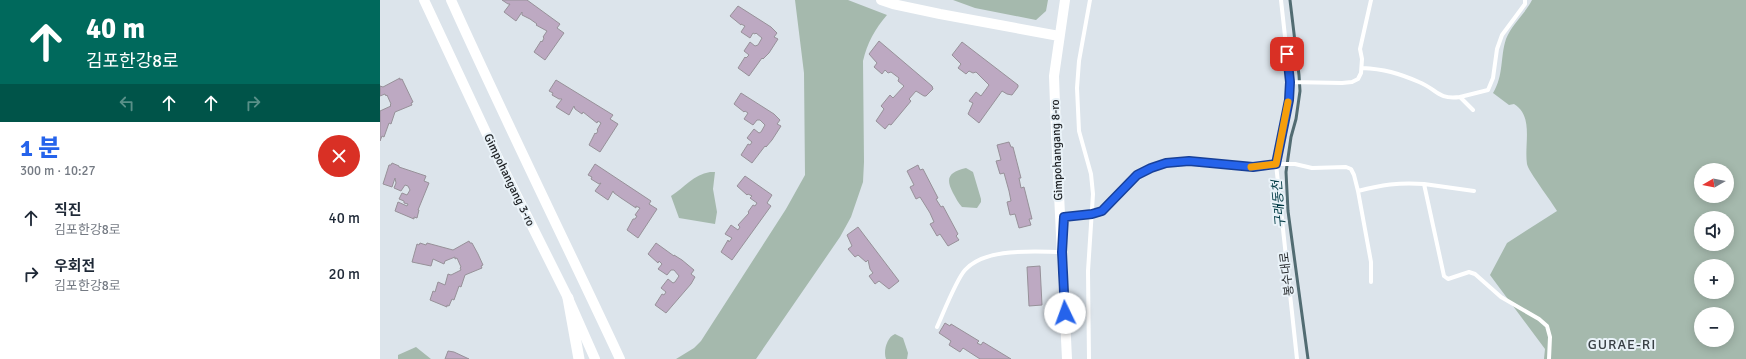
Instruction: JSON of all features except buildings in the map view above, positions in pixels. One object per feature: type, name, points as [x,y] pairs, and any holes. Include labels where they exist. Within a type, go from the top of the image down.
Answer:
[{"type":"main road","points":[[568,298],[579,359]]},
{"type":"street","name":"Gimpohangang 3-ro","points":[[424,0],[496,153],[568,298],[595,359]]},
{"type":"street","name":"Gimpohangang 3-ro","points":[[451,0],[500,109],[565,241],[620,359]]},
{"type":"street","points":[[881,0],[940,14],[1059,36],[1058,75],[1064,217],[1062,252]]},
{"type":"street","name":"Gimpohangang 8-ro","points":[[1065,0],[1054,76],[1056,147],[1067,359]]},
{"type":"lane","points":[[1089,359],[1088,271],[1092,214],[1092,182],[1080,131],[1077,73],[1080,47],[1090,0]]},
{"type":"lane","points":[[1281,0],[1293,82],[1342,83],[1352,82],[1358,79],[1362,73],[1360,49],[1371,0]]},
{"type":"lane","points":[[1362,68],[1390,71],[1421,83],[1440,96],[1450,98],[1488,90],[1493,78],[1497,49],[1502,34],[1525,4],[1525,0]]},
{"type":"lane","name":"봉수대로","points":[[1293,82],[1276,164],[1297,359]]},
{"type":"lane","points":[[1460,97],[1473,110]]},
{"type":"lane","points":[[1064,217],[1092,214],[1102,211],[1137,175],[1166,163],[1189,161],[1253,167],[1276,164],[1295,164],[1312,168],[1341,167],[1351,169],[1358,191],[1372,262],[1371,282]]},
{"type":"lane","points":[[1358,191],[1404,182],[1474,191]]},
{"type":"lane","points":[[1424,184],[1444,276],[1448,279],[1469,272],[1475,274],[1501,297],[1547,326],[1550,337],[1549,359]]},
{"type":"lane","points":[[937,327],[964,270],[970,266],[988,257],[1004,253],[1062,252]]},
{"type":"green space","points":[[795,0],[848,0],[887,15],[872,36],[863,61],[863,182],[851,217],[840,237],[756,359],[676,359],[694,348],[701,341],[786,209],[805,175],[804,73]]},
{"type":"green space","points":[[953,0],[1048,0],[1046,11],[1036,20],[975,8]]},
{"type":"green space","points":[[1532,0],[1746,0],[1746,359],[1544,359],[1545,349],[1490,275],[1507,243],[1557,211],[1528,168],[1526,156],[1527,131],[1524,116],[1520,109],[1514,104],[1509,105],[1493,93],[1499,80],[1506,39]]},
{"type":"green space","points":[[966,168],[973,172],[981,199],[981,202],[977,208],[962,207],[953,193],[949,183],[950,176],[952,174]]},
{"type":"green space","points":[[710,172],[715,172],[713,189],[717,212],[715,224],[679,218],[671,196],[694,179]]},
{"type":"green space","points":[[895,334],[903,338],[908,353],[907,359],[886,359],[886,345],[890,338]]},
{"type":"green space","points":[[416,347],[431,359],[398,359],[398,355]]},
{"type":"waterway","name":"구래동천","points":[[1290,0],[1300,91],[1286,172],[1288,211],[1308,359]]},
{"type":"slow traffic","points":[[1251,167],[1276,164],[1288,102]]},
{"type":"district","name":"GURAE-RI","points":[[1622,344]]},
{"type":"route","points":[[1065,313],[1062,252],[1064,217],[1092,214],[1102,211],[1114,201],[1123,189],[1137,175],[1166,163],[1189,161],[1253,167],[1276,164],[1289,100],[1290,82],[1287,54]]}]
